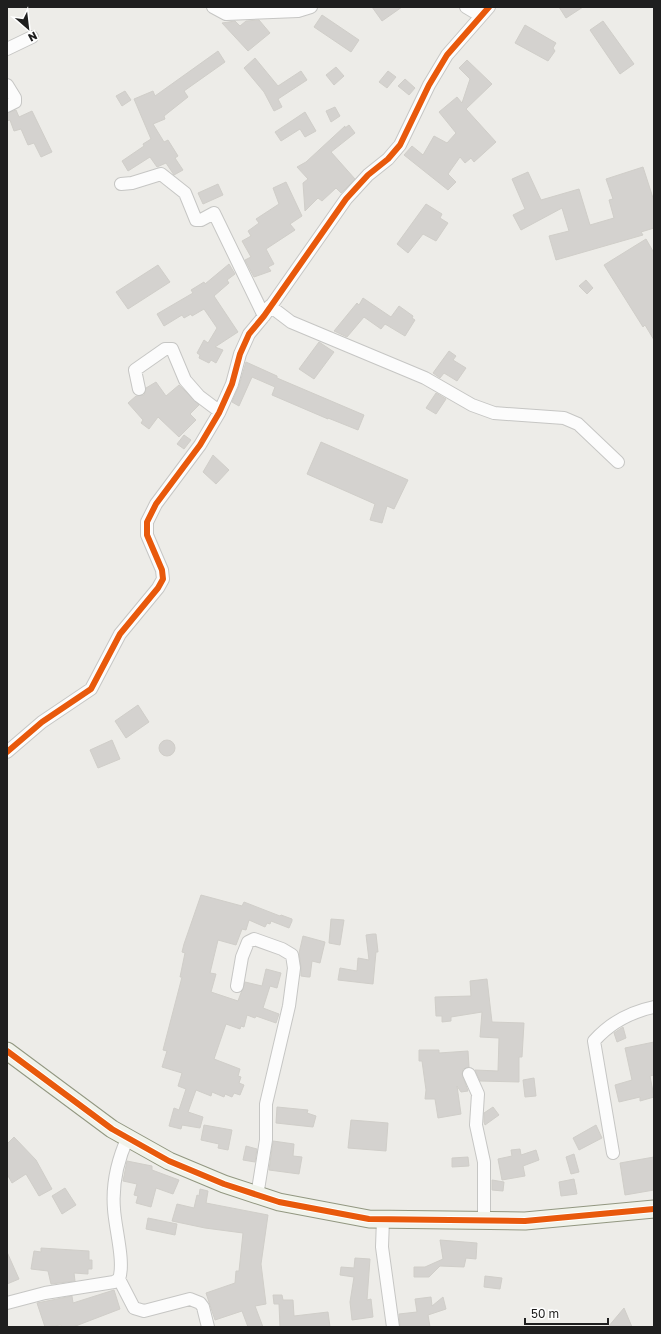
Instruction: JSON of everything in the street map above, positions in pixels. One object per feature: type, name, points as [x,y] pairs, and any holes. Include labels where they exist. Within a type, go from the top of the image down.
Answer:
[{"type":"street","points":[[213,7],[226,14],[298,11],[311,7]]},
{"type":"street","points":[[7,752],[42,722],[91,689],[120,634],[164,579],[162,570],[147,535],[147,522],[156,504],[200,445],[220,411],[232,384],[244,343],[249,334],[346,199],[368,175],[388,159],[400,145],[429,85],[447,55],[485,11],[466,7]]},
{"type":"street","points":[[7,49],[32,37]]},
{"type":"street","points":[[7,85],[15,98],[15,102],[7,106]]},
{"type":"street","points":[[121,184],[132,183],[161,174],[185,193],[196,220],[201,220],[214,213],[267,311],[425,378],[472,406],[494,413],[564,418],[578,424],[618,462]]},
{"type":"street","points":[[139,389],[135,370],[165,349],[172,348],[185,380],[199,396],[220,411]]},
{"type":"street","points":[[237,986],[242,957],[248,942],[254,939],[282,949],[292,955],[294,968],[289,1006],[266,1104],[266,1140],[258,1196]]},
{"type":"street","points":[[614,1153],[594,1041],[604,1029],[616,1020],[654,1007]]},
{"type":"street","points":[[7,1051],[112,1129],[169,1161],[224,1184],[279,1202],[369,1219],[525,1221],[654,1209]]},
{"type":"street","points":[[469,1074],[478,1094],[476,1125],[484,1162],[484,1220]]},
{"type":"street","points":[[128,1137],[120,1155],[114,1207],[121,1268],[119,1279],[134,1308],[144,1311],[190,1299],[200,1303],[203,1307],[208,1327]]},
{"type":"street","points":[[383,1219],[382,1247],[393,1327]]},
{"type":"street","points":[[7,1303],[45,1293],[114,1282],[119,1279]]},
{"type":"building","points":[[372,7],[402,7],[382,21]]},
{"type":"building","points":[[559,7],[583,7],[566,18]]},
{"type":"building","points":[[322,15],[359,40],[351,52],[314,27]]},
{"type":"building","points":[[259,20],[270,33],[248,51],[222,23],[235,21],[240,26],[246,21]]},
{"type":"building","points":[[603,21],[634,64],[620,74],[590,30]]},
{"type":"building","points":[[525,25],[556,43],[553,48],[555,51],[548,61],[515,43]]},
{"type":"building","points":[[218,51],[225,62],[184,91],[188,97],[164,116],[165,119],[153,124],[164,142],[168,140],[178,156],[175,158],[183,170],[174,175],[166,163],[157,167],[150,157],[128,171],[122,161],[144,146],[143,144],[151,139],[134,99],[153,91],[155,96]]},
{"type":"building","points":[[255,58],[278,86],[301,71],[307,80],[278,99],[282,107],[274,111],[264,92],[244,68]]},
{"type":"building","points":[[467,60],[492,84],[466,109],[496,142],[474,162],[471,158],[465,163],[460,157],[448,174],[456,182],[448,190],[404,155],[412,146],[423,155],[434,136],[447,143],[456,133],[439,112],[457,97],[462,103],[470,79],[459,68]]},
{"type":"building","points":[[336,67],[344,76],[334,85],[326,75]]},
{"type":"building","points":[[388,71],[396,77],[387,88],[379,82]]},
{"type":"building","points":[[405,79],[415,88],[409,95],[398,86]]},
{"type":"building","points":[[125,91],[131,100],[122,106],[116,96]]},
{"type":"building","points":[[335,107],[340,116],[331,122],[326,111]]},
{"type":"building","points":[[16,110],[19,117],[32,111],[52,152],[41,157],[34,143],[28,145],[21,129],[14,131],[10,120],[7,121],[7,113]]},
{"type":"building","points":[[305,112],[316,131],[305,137],[300,129],[281,141],[275,132]]},
{"type":"building","points":[[349,125],[355,133],[331,152],[355,179],[341,193],[336,188],[322,201],[318,198],[305,211],[303,183],[308,179],[297,167],[306,162],[345,126],[345,128]]},
{"type":"building","points":[[643,167],[654,201],[654,228],[641,232],[643,235],[556,260],[549,236],[569,231],[562,208],[521,230],[513,215],[525,209],[512,179],[528,172],[541,200],[579,189],[590,225],[614,218],[609,200],[613,199],[606,179]]},
{"type":"building","points":[[286,182],[302,216],[290,224],[295,230],[266,249],[274,264],[268,267],[271,271],[254,277],[245,260],[251,257],[242,241],[251,236],[248,231],[259,223],[256,219],[279,204],[273,188]]},
{"type":"building","points":[[218,184],[223,195],[203,204],[198,193]]},
{"type":"building","points":[[426,204],[442,214],[440,218],[448,223],[436,241],[423,234],[408,253],[397,244]]},
{"type":"building","points":[[646,239],[654,253],[654,340],[645,325],[643,327],[604,265]]},
{"type":"building","points":[[229,264],[235,274],[227,280],[229,283],[214,296],[238,332],[215,347],[223,350],[216,363],[211,360],[209,363],[199,358],[200,355],[197,353],[204,340],[208,343],[217,328],[204,309],[192,316],[191,314],[184,318],[182,315],[164,326],[157,314],[193,293],[191,290],[204,282],[205,284]]},
{"type":"building","points":[[158,265],[170,282],[128,309],[116,292]]},
{"type":"building","points":[[586,280],[593,288],[587,294],[579,286]]},
{"type":"building","points":[[363,298],[391,317],[399,306],[413,316],[412,318],[415,320],[405,336],[385,324],[381,329],[364,317],[347,337],[334,331],[357,303],[359,305]]},
{"type":"building","points":[[319,342],[334,352],[314,379],[299,369]]},
{"type":"building","points":[[449,351],[456,356],[453,360],[466,368],[457,381],[444,373],[440,378],[433,373]]},
{"type":"building","points":[[246,362],[277,376],[277,378],[364,415],[358,430],[272,395],[275,387],[252,377],[239,406],[232,402],[239,386]]},
{"type":"building","points":[[156,382],[166,396],[179,385],[199,405],[190,414],[196,420],[179,437],[158,417],[149,429],[141,423],[143,420],[128,403],[136,396],[144,395],[146,388]]},
{"type":"building","points":[[436,393],[446,399],[436,414],[426,408]]},
{"type":"building","points":[[184,435],[191,440],[184,449],[177,444]]},
{"type":"building","points":[[321,442],[408,480],[394,509],[387,506],[382,523],[370,520],[375,504],[307,474]]},
{"type":"building","points":[[213,455],[229,470],[216,484],[203,472]]},
{"type":"building","points":[[138,705],[149,722],[126,738],[115,721]]},
{"type":"building","points":[[112,740],[120,759],[98,768],[90,750]]},
{"type":"building","points":[[167,740],[174,745],[175,748],[170,755],[167,756],[160,751],[159,748],[164,741]]},
{"type":"building","points":[[201,895],[242,906],[244,902],[292,919],[292,921],[289,928],[271,921],[270,924],[267,923],[265,927],[249,920],[246,930],[242,929],[236,945],[218,940],[210,973],[216,974],[211,992],[238,1001],[245,982],[262,986],[266,969],[281,973],[277,988],[270,986],[263,1008],[279,1014],[276,1023],[256,1016],[255,1018],[247,1015],[244,1027],[241,1026],[240,1029],[226,1024],[214,1059],[240,1069],[238,1076],[241,1077],[239,1083],[244,1085],[240,1095],[234,1093],[232,1097],[225,1094],[224,1097],[212,1092],[211,1096],[196,1090],[188,1112],[203,1117],[200,1128],[182,1125],[181,1129],[169,1126],[174,1108],[179,1110],[186,1089],[178,1086],[182,1073],[162,1067],[167,1051],[163,1050],[182,977],[180,977],[185,953],[182,952]]},
{"type":"building","points":[[331,919],[344,920],[340,945],[329,943]]},
{"type":"building","points":[[376,934],[378,952],[376,952],[373,984],[338,980],[340,968],[357,971],[358,958],[369,960],[366,935]]},
{"type":"building","points":[[303,936],[325,942],[320,963],[312,961],[310,977],[301,976],[299,953]]},
{"type":"building","points":[[487,979],[492,1022],[524,1023],[522,1057],[519,1057],[519,1082],[480,1081],[475,1070],[498,1071],[499,1038],[480,1037],[482,1012],[451,1017],[451,1021],[442,1022],[442,1016],[436,1016],[435,997],[471,996],[470,981]]},
{"type":"building","points":[[623,1027],[626,1038],[617,1042],[614,1033]]},
{"type":"building","points":[[654,1042],[654,1075],[650,1076],[654,1097],[640,1101],[640,1097],[619,1102],[615,1085],[632,1080],[625,1048]]},
{"type":"building","points":[[419,1050],[439,1050],[439,1053],[468,1051],[469,1067],[463,1069],[462,1074],[468,1091],[461,1092],[457,1086],[461,1114],[438,1118],[435,1099],[425,1099],[426,1090],[422,1061],[419,1061]]},
{"type":"building","points":[[534,1078],[536,1096],[525,1097],[523,1080]]},
{"type":"building","points":[[277,1107],[308,1110],[307,1113],[316,1116],[313,1127],[276,1123]]},
{"type":"building","points":[[493,1107],[499,1115],[485,1125],[484,1113]]},
{"type":"building","points":[[351,1120],[388,1123],[386,1151],[348,1148]]},
{"type":"building","points":[[204,1125],[232,1130],[228,1150],[218,1148],[219,1144],[201,1140]]},
{"type":"building","points":[[596,1125],[602,1138],[579,1150],[573,1138]]},
{"type":"building","points":[[14,1137],[36,1160],[52,1189],[39,1196],[26,1174],[12,1183],[7,1174],[7,1144]]},
{"type":"building","points":[[273,1141],[294,1144],[293,1156],[302,1157],[299,1174],[269,1170]]},
{"type":"building","points":[[246,1146],[257,1149],[255,1162],[243,1160]]},
{"type":"building","points":[[520,1149],[521,1155],[536,1150],[539,1160],[523,1166],[525,1176],[502,1180],[498,1159],[512,1156],[511,1150]]},
{"type":"building","points":[[574,1154],[579,1172],[571,1174],[566,1157]]},
{"type":"building","points":[[468,1157],[469,1166],[452,1167],[452,1158]]},
{"type":"building","points":[[654,1157],[654,1190],[625,1195],[620,1163]]},
{"type":"building","points":[[127,1161],[152,1166],[152,1170],[179,1180],[173,1194],[156,1188],[151,1207],[136,1203],[138,1196],[134,1195],[137,1184],[123,1181]]},
{"type":"building","points":[[574,1179],[577,1194],[561,1196],[559,1182]]},
{"type":"building","points":[[492,1180],[504,1182],[503,1191],[492,1190]]},
{"type":"building","points":[[65,1188],[76,1205],[62,1214],[52,1196]]},
{"type":"building","points":[[200,1189],[208,1191],[206,1203],[268,1215],[261,1264],[266,1304],[255,1306],[263,1327],[248,1327],[242,1311],[215,1320],[206,1293],[235,1283],[236,1271],[239,1271],[243,1233],[205,1228],[172,1221],[177,1204],[194,1208]]},
{"type":"building","points":[[148,1218],[177,1224],[175,1235],[146,1229]]},
{"type":"building","points":[[440,1240],[477,1243],[476,1259],[466,1258],[464,1267],[440,1266],[429,1277],[414,1277],[414,1267],[425,1267],[443,1259]]},
{"type":"building","points":[[41,1248],[89,1251],[89,1260],[92,1260],[92,1269],[88,1269],[88,1274],[74,1273],[75,1281],[51,1284],[48,1271],[31,1269],[34,1251],[41,1252]]},
{"type":"building","points":[[7,1252],[19,1279],[7,1284]]},
{"type":"building","points":[[355,1258],[370,1259],[367,1300],[371,1299],[373,1317],[352,1320],[350,1302],[354,1277],[340,1275],[341,1267],[354,1268]]},
{"type":"building","points":[[485,1276],[502,1278],[500,1289],[484,1287]]},
{"type":"building","points":[[114,1290],[120,1309],[73,1327],[61,1327],[61,1325],[45,1327],[37,1303],[72,1296],[73,1303]]},
{"type":"building","points":[[273,1295],[282,1295],[283,1300],[293,1300],[294,1316],[328,1312],[330,1327],[280,1327],[279,1304],[274,1304]]},
{"type":"building","points":[[431,1297],[432,1306],[443,1297],[446,1309],[428,1315],[430,1327],[400,1327],[399,1314],[417,1312],[415,1299]]},
{"type":"building","points":[[624,1308],[632,1327],[608,1327]]},
{"type":"cycle path","points":[[7,752],[42,722],[91,689],[120,634],[158,588],[163,579],[162,570],[147,535],[147,522],[156,504],[200,445],[219,413],[232,384],[240,354],[249,334],[264,316],[346,199],[368,175],[388,159],[400,145],[429,85],[447,55],[489,7]]},
{"type":"cycle path","points":[[7,1051],[112,1129],[169,1161],[224,1184],[279,1202],[369,1219],[525,1221],[654,1209]]}]
